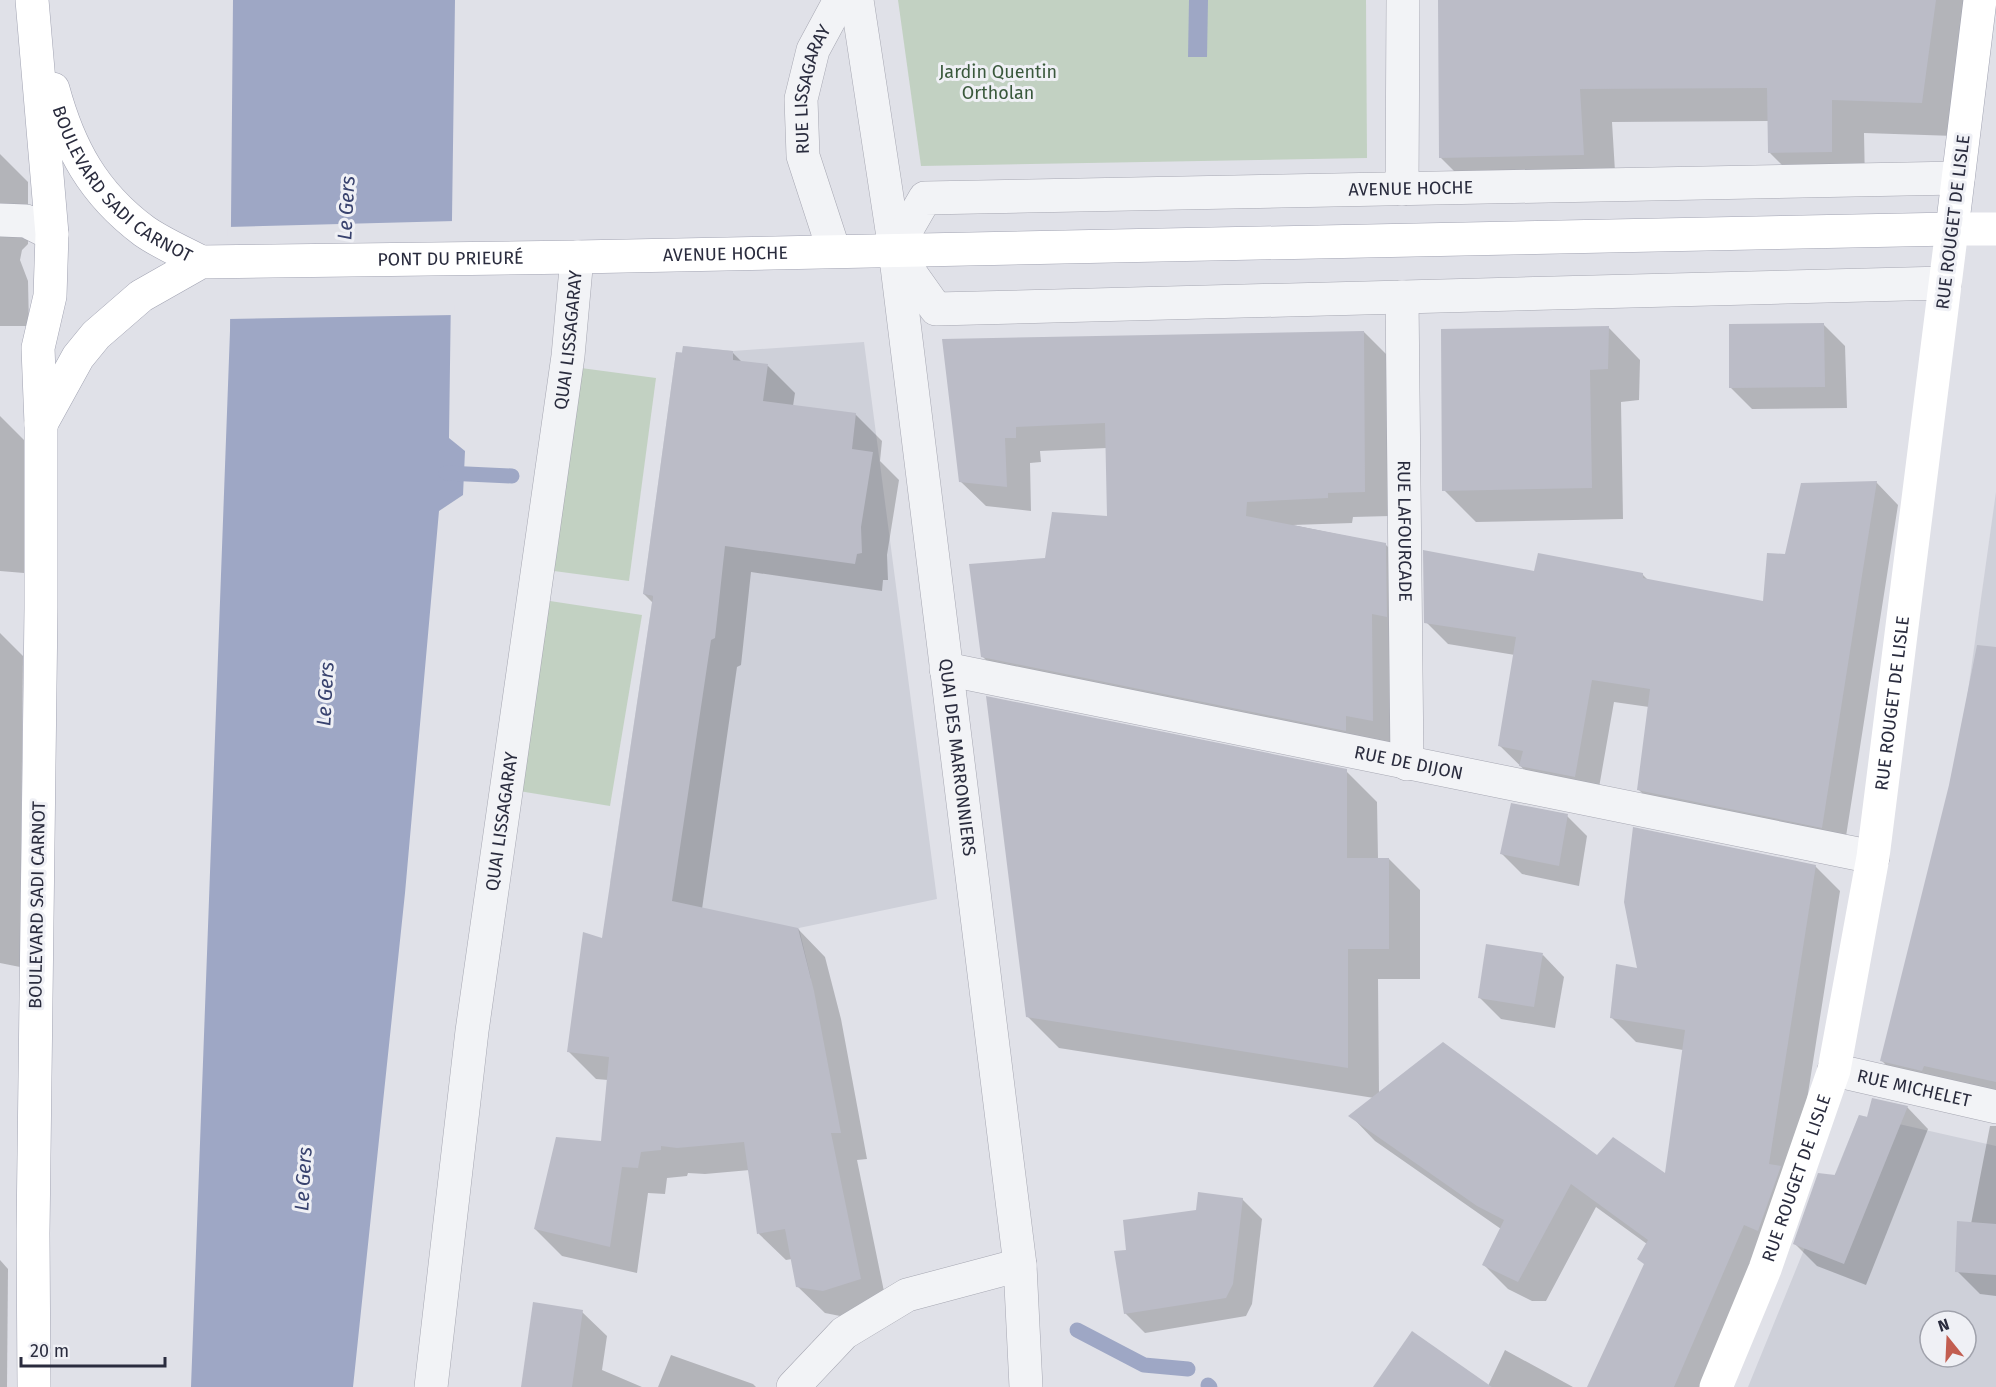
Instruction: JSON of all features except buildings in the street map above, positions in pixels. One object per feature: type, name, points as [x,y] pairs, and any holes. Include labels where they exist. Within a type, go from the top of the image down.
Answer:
[{"type":"main road","name":"RUE ROUGET DE LISLE","points":[[1716,1387],[1765,1269],[1834,1070],[1873,857],[1980,0]]},
{"type":"main road","name":"BOULEVARD SADI CARNOT","points":[[32,4],[64,130],[84,168],[109,201],[144,231],[201,262]]},
{"type":"main road","name":"BOULEVARD SADI CARNOT","points":[[32,4],[52,234],[50,296],[38,348],[41,424],[33,1233],[34,1387]]},
{"type":"main road","name":"AVENUE HOCHE","points":[[566,257],[1996,229]]},
{"type":"main road","name":"PONT DU PRIEURÉ","points":[[201,262],[566,257]]},
{"type":"main road","name":"BOULEVARD SADI CARNOT","points":[[41,424],[78,357],[108,322],[141,296],[201,262]]},
{"type":"street","name":"RUE LISSAGARAY","points":[[834,251],[803,156],[801,99],[813,50],[840,0]]},
{"type":"street","name":"RUE LISSAGARAY","points":[[856,0],[895,250]]},
{"type":"street","points":[[1402,189],[1403,0]]},
{"type":"street","name":"AVENUE HOCHE","points":[[895,250],[926,198],[1958,178]]},
{"type":"street","points":[[0,220],[26,221],[52,234]]},
{"type":"street","points":[[895,250],[936,309],[1945,283]]},
{"type":"street","name":"QUAI DES MARRONNIERS","points":[[895,250],[1020,1265],[1026,1387]]},
{"type":"street","name":"QUAI LISSAGARAY","points":[[431,1387],[472,1032],[568,356],[566,257]]},
{"type":"street","name":"RUE LAFOURCADE","points":[[1402,297],[1407,764]]},
{"type":"street","name":"RUE DE DIJON","points":[[946,669],[1873,857]]},
{"type":"street","name":"RUE MICHELET","points":[[1834,1070],[1996,1107]]},
{"type":"street","points":[[793,1387],[844,1333],[907,1295],[1020,1265]]},
{"type":"shaded area","points":[[864,342],[937,899],[799,928],[811,979],[725,964],[610,883],[653,596],[643,594],[676,352],[682,352],[683,346],[733,351]]},
{"type":"shaded area","points":[[1996,492],[1996,702],[1967,698]]},
{"type":"shaded area","points":[[1859,1115],[1996,1146],[1996,1387],[1748,1387]]},
{"type":"green space","name":"Jardin Quentin Ortholan","points":[[898,0],[1366,0],[1367,158],[921,166]]},
{"type":"green space","points":[[581,368],[656,378],[629,581],[554,571]]},
{"type":"green space","points":[[550,601],[642,615],[610,806],[519,791]]},
{"type":"water","name":"Le Gers","points":[[233,0],[455,0],[449,438],[465,451],[463,495],[439,511],[405,893],[353,1387],[191,1387],[230,331]]},
{"type":"water","points":[[1189,0],[1208,0],[1207,57],[1188,57]]},
{"type":"pier","points":[[455,221],[454,315],[227,319],[228,227]]},
{"type":"waterway","points":[[446,473],[512,476]]},
{"type":"waterway","points":[[1077,1330],[1144,1365],[1188,1369]]}]
